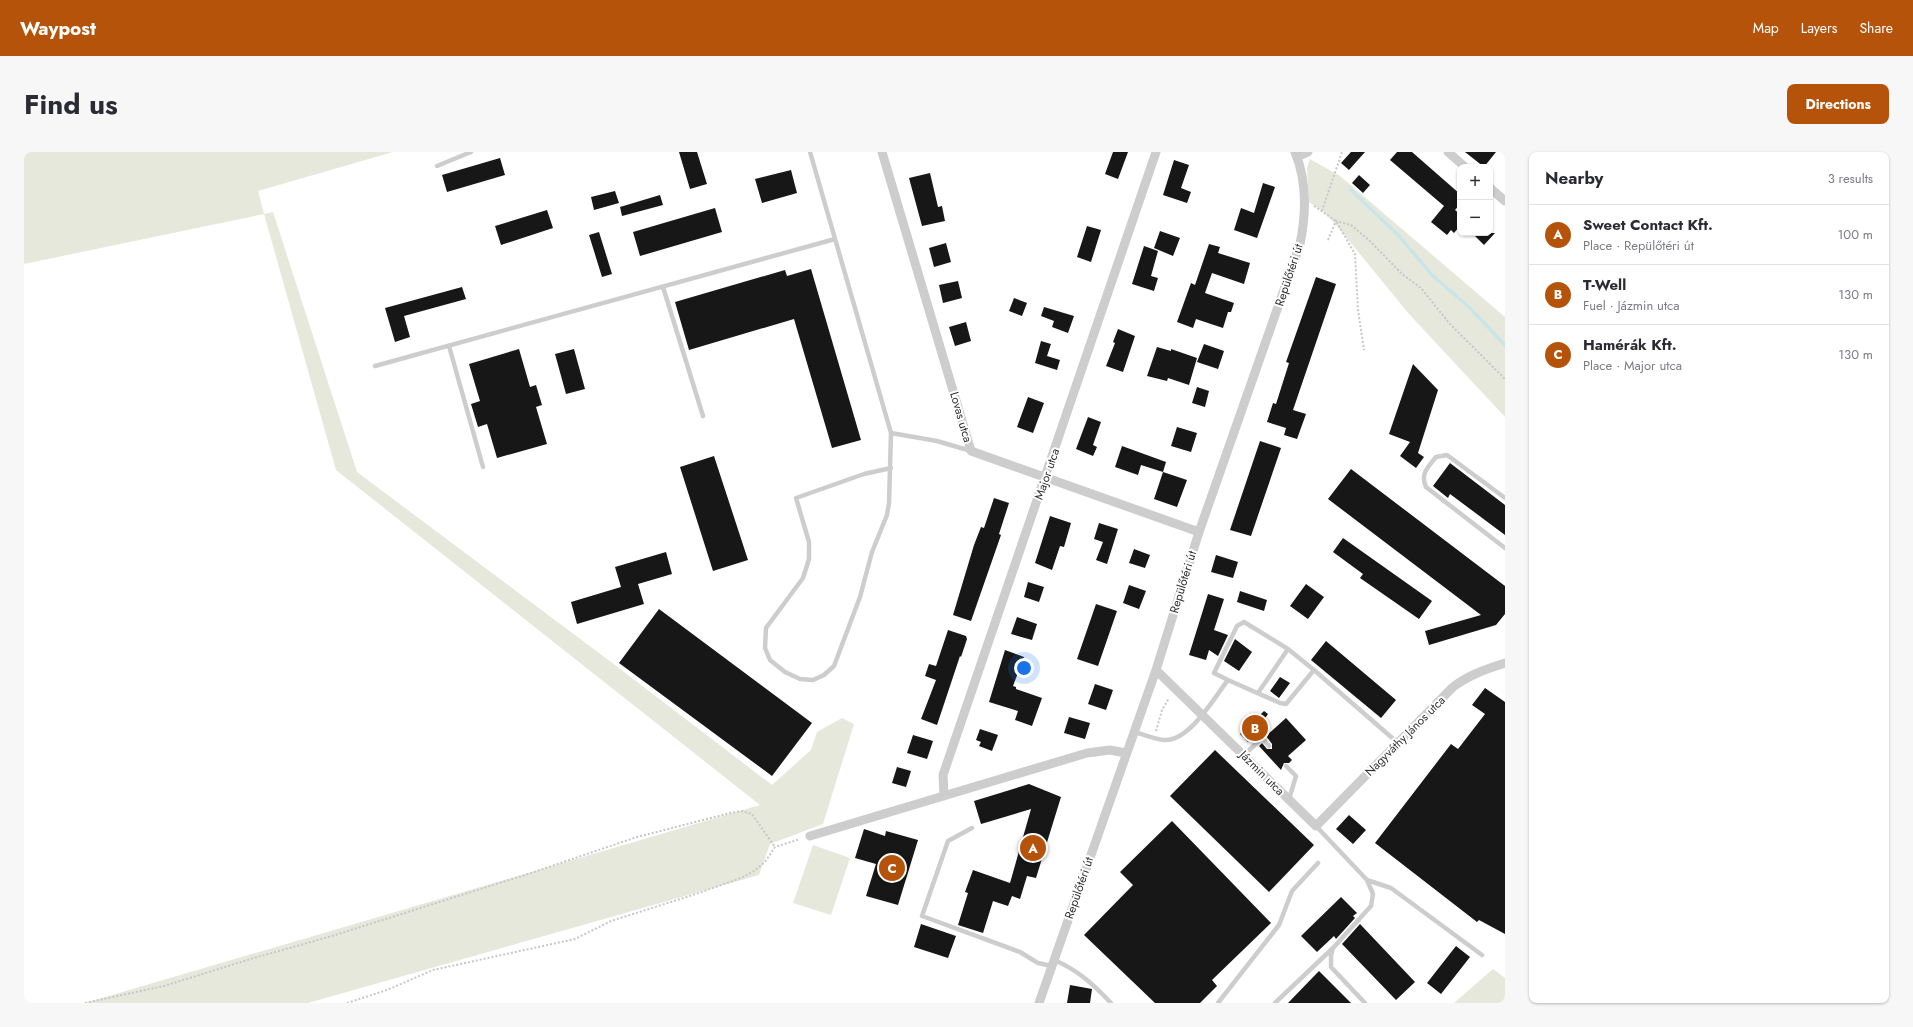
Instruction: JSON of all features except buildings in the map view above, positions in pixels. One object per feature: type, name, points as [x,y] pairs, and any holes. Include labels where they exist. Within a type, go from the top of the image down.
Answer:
[{"type":"street","name":"Lovas utca","points":[[882,152],[971,451],[1199,532]]},
{"type":"street","name":"Major utca","points":[[944,796],[943,775],[1046,478],[1156,152]]},
{"type":"street","name":"Repülőtéri út","points":[[1039,1003],[1156,670],[1199,532],[1300,244],[1305,214],[1296,154],[1308,152]]},
{"type":"street","points":[[1448,152],[1462,164]]},
{"type":"street","points":[[1493,191],[1505,201]]},
{"type":"street","name":"Nagyváthy János utca","points":[[1316,826],[1453,688],[1465,678],[1505,663]]},
{"type":"street","name":"Jázmin utca","points":[[1156,670],[1244,754],[1316,826]]},
{"type":"street","points":[[810,836],[1087,753],[1110,750],[1126,753]]},
{"type":"lane","points":[[437,166],[471,152]]},
{"type":"lane","points":[[810,152],[891,433],[891,468],[887,515],[872,552],[860,597],[834,666],[824,675],[813,680],[800,679],[785,672],[770,660],[764,648],[764,636],[770,621],[791,597],[803,578],[809,560],[809,542],[796,498],[864,474],[891,468]]},
{"type":"lane","points":[[375,366],[835,239]]},
{"type":"lane","points":[[663,287],[703,416]]},
{"type":"lane","points":[[449,346],[483,467]]},
{"type":"lane","points":[[891,433],[937,441],[971,451]]},
{"type":"lane","points":[[1505,498],[1447,455],[1436,457],[1424,473],[1423,481],[1426,487],[1505,548]]},
{"type":"lane","points":[[1314,670],[1286,704],[1280,703],[1214,673],[1240,624],[1246,623],[1288,649],[1314,670],[1398,743]]},
{"type":"lane","points":[[1258,693],[1288,649]]},
{"type":"lane","points":[[1134,732],[1164,740],[1180,736],[1187,731],[1202,714],[1228,680]]},
{"type":"lane","points":[[1244,754],[1262,738],[1269,746]]},
{"type":"lane","points":[[1286,766],[1296,776],[1289,799]]},
{"type":"lane","points":[[1275,1003],[1334,946],[1371,906],[1373,894],[1367,880],[1316,826]]},
{"type":"lane","points":[[972,828],[948,841],[922,916],[1020,952],[1038,963],[1067,965],[1089,980],[1111,1003]]},
{"type":"lane","points":[[1218,1003],[1280,925],[1292,891],[1318,863]]},
{"type":"lane","points":[[1367,880],[1391,888],[1482,955]]},
{"type":"lane","points":[[1334,946],[1331,956],[1331,967],[1365,1003]]},
{"type":"path","points":[[1322,210],[1342,152]]},
{"type":"path","points":[[1304,202],[1322,210],[1336,221],[1349,242],[1356,260],[1358,310],[1364,350]]},
{"type":"path","points":[[1328,240],[1336,221]]},
{"type":"path","points":[[1336,221],[1351,225],[1371,242],[1402,274],[1421,288],[1449,323],[1505,379]]},
{"type":"path","points":[[1153,737],[1162,710],[1174,687]]},
{"type":"path","points":[[85,1003],[164,986],[332,936],[528,874],[637,837],[730,813],[742,811],[752,814],[775,847]]},
{"type":"path","points":[[347,1003],[386,990],[433,970],[575,939],[610,921],[741,878],[759,866],[775,847],[810,836]]},
{"type":"shaded area","points":[[24,152],[393,152],[258,191],[264,214],[24,264]]},
{"type":"shaded area","points":[[1310,159],[1340,176],[1505,317],[1505,417],[1409,314],[1337,226],[1324,212],[1309,202],[1307,168]]},
{"type":"shaded area","points":[[273,212],[357,472],[611,662],[772,785],[811,750],[817,732],[842,718],[854,724],[823,824],[770,844],[759,875],[308,1003],[85,1003],[760,805],[336,470],[264,214]]},
{"type":"shaded area","points":[[813,845],[850,858],[831,915],[793,903]]},
{"type":"shaded area","points":[[1493,969],[1505,978],[1505,1003],[1454,1003]]},
{"type":"waterway","points":[[1351,190],[1398,235],[1433,276],[1468,306],[1505,345]]},
{"type":"place","name":"T-Well","points":[[1255,728]]},
{"type":"place","name":"Sweet Contact Kft.","points":[[1033,848]]},
{"type":"place","name":"Hamérák Kft.","points":[[892,868]]}]
